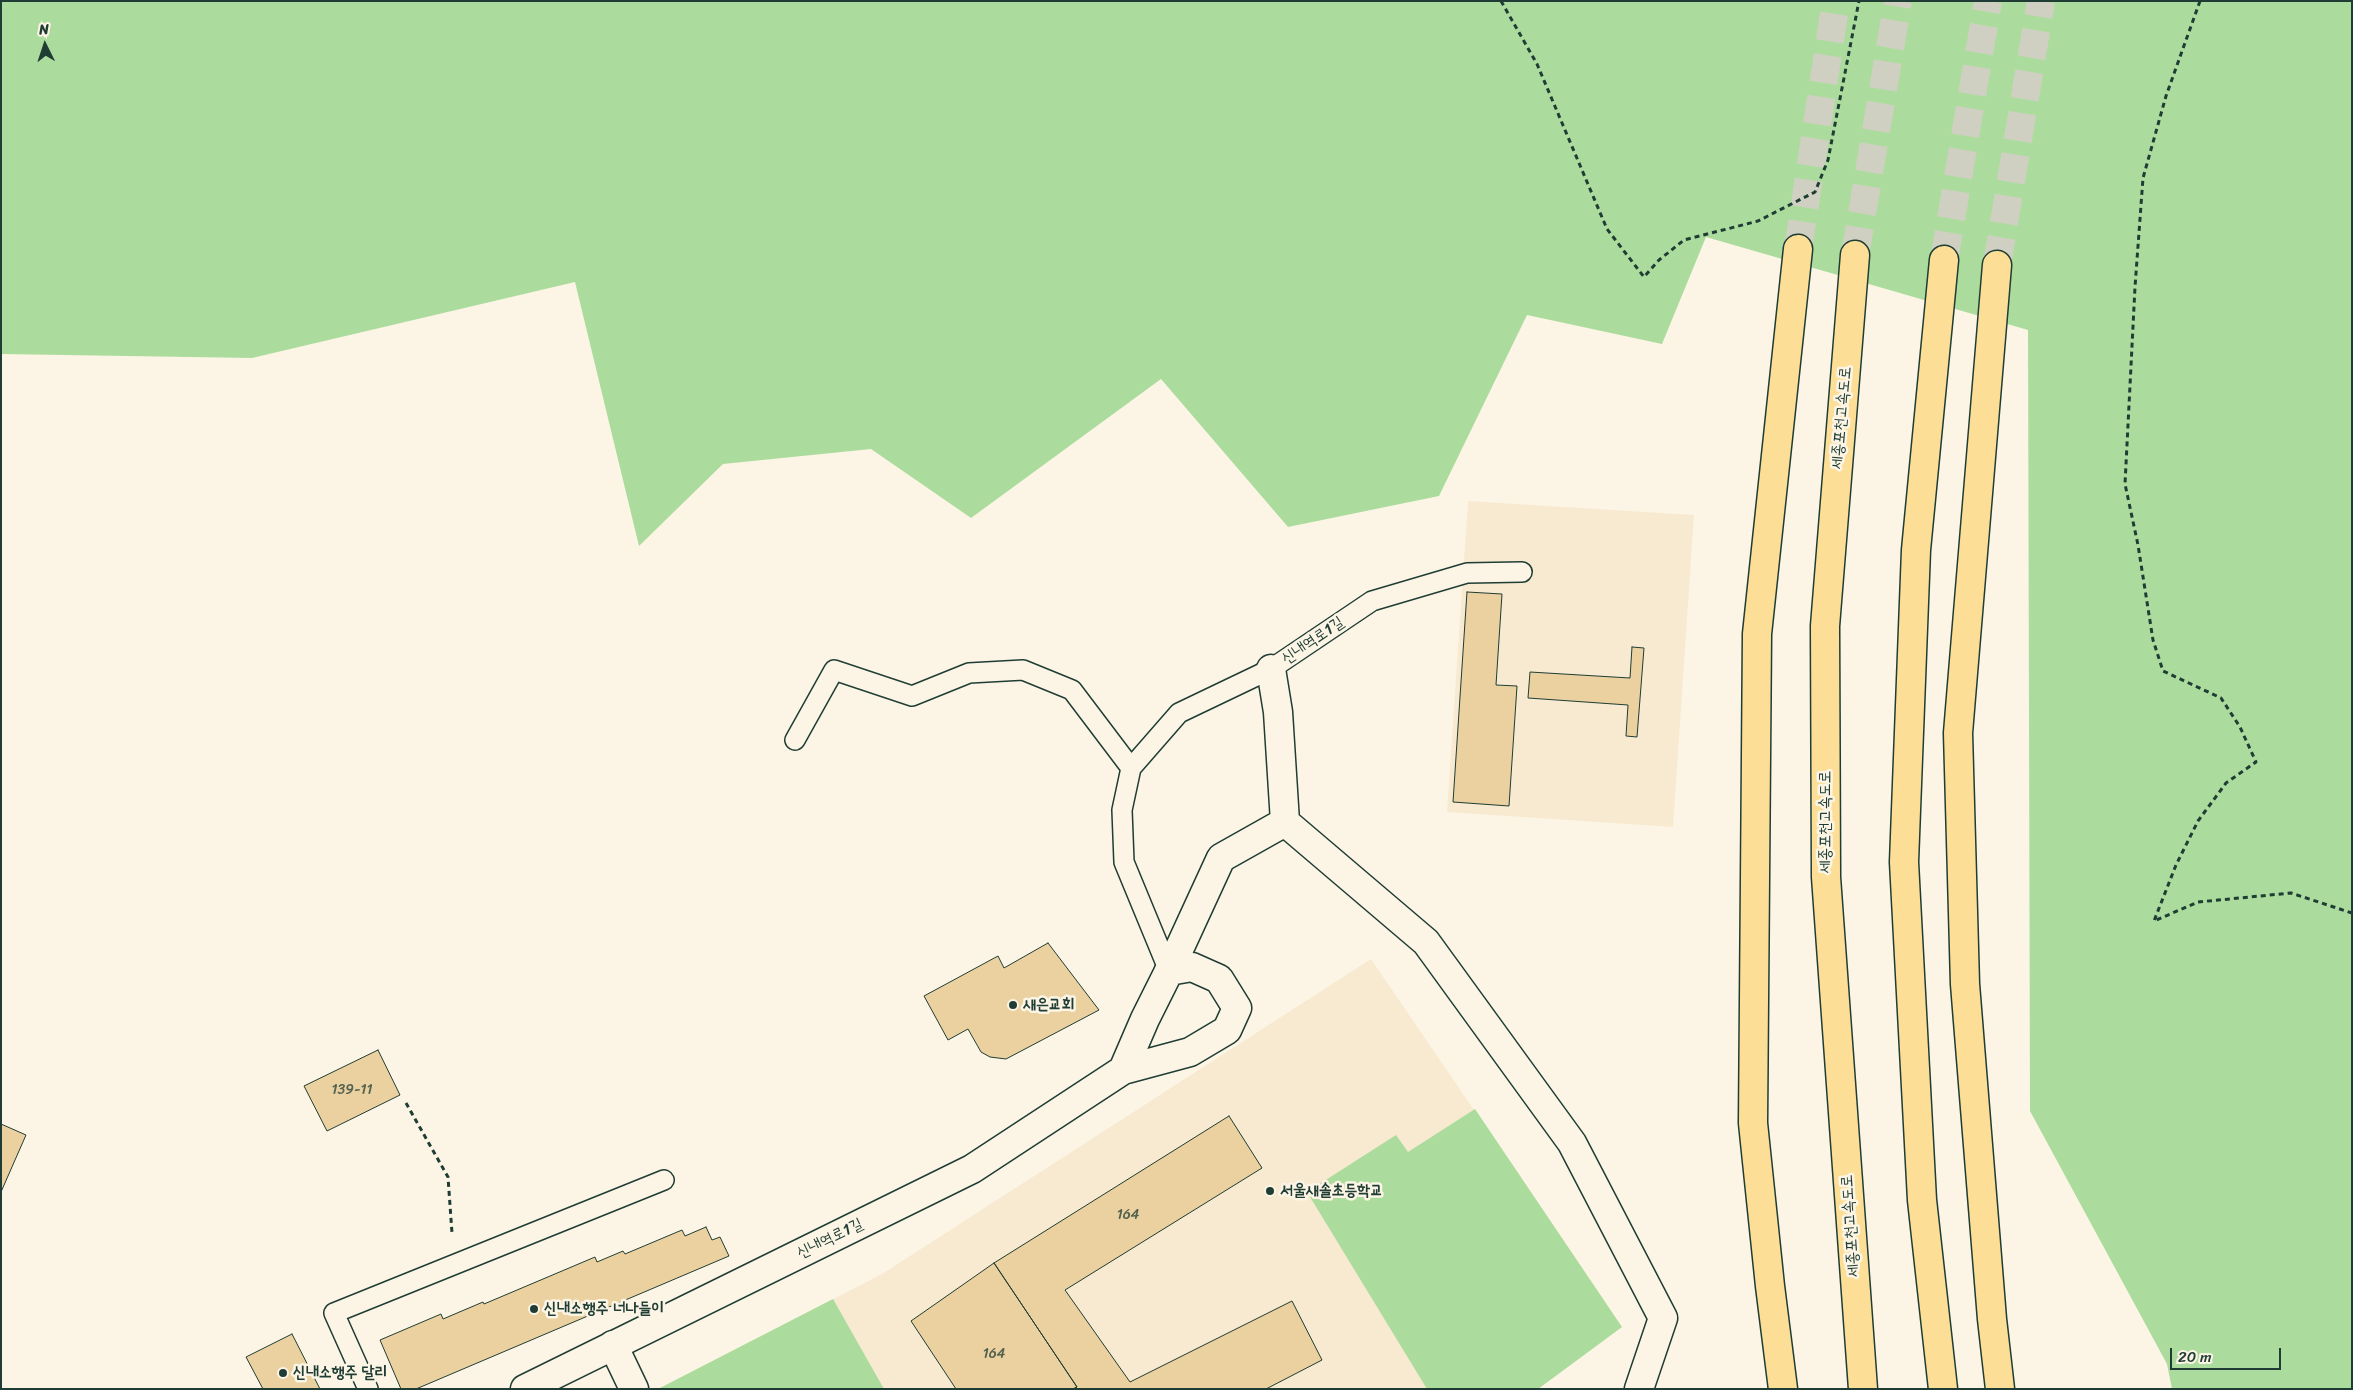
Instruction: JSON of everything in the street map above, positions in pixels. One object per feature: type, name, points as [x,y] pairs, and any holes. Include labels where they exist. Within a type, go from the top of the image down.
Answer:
[{"type":"highway","points":[[1783,1389],[1753,1123],[1757,634],[1798,249]]},
{"type":"highway","name":"세종포천고속도로","points":[[1855,256],[1825,626],[1826,877],[1863,1389]]},
{"type":"highway","points":[[1944,260],[1916,550],[1904,862],[1922,1200],[1944,1389]]},
{"type":"highway","points":[[1997,266],[1958,733],[1965,984],[1992,1319],[2000,1389]]},
{"type":"street","points":[[1271,669],[1278,712],[1285,822],[1426,942],[1572,1143],[1663,1318],[1638,1389]]},
{"type":"street","points":[[1123,1070],[1144,1019],[1169,972],[1221,858],[1285,822]]},
{"type":"street","name":"신내역로1길","points":[[525,1389],[972,1169],[1123,1070],[1190,1052],[1227,1030],[1237,1008],[1219,978],[1192,967],[1169,972]]},
{"type":"street","points":[[613,1345],[634,1389]]},
{"type":"lane","name":"신내역로1길","points":[[1169,972],[1124,862],[1122,810],[1132,768],[1179,713],[1271,669],[1372,601],[1467,573],[1522,572]]},
{"type":"lane","points":[[795,740],[834,670],[912,696],[969,673],[1023,670],[1072,690],[1132,768]]},
{"type":"lane","points":[[368,1389],[334,1313],[664,1180]]},
{"type":"path","points":[[1501,1],[1537,64],[1607,229],[1644,276],[1659,260],[1684,240],[1758,221],[1815,192],[1828,160],[1859,1]]},
{"type":"path","points":[[2200,1],[2166,96],[2143,178],[2134,297],[2125,484],[2138,545],[2153,640],[2163,672],[2222,698],[2240,727],[2256,762],[2226,783],[2198,821],[2176,865],[2154,921],[2198,902],[2291,893],[2352,913]]},
{"type":"path","points":[[406,1102],[448,1177],[455,1264]]},
{"type":"shaded area","points":[[1468,501],[1694,515],[1673,827],[1447,812]]},
{"type":"shaded area","name":"서울새솔초등학교","points":[[1371,959],[1622,1327],[1538,1389],[658,1389],[882,1274]]},
{"type":"green space","points":[[1,1],[2352,1],[2352,1389],[2172,1389],[2167,1364],[2030,1111],[2028,330],[1706,237],[1662,344],[1527,315],[1439,496],[1288,527],[1161,379],[971,518],[871,449],[723,464],[639,546],[575,282],[252,358],[1,354]]},
{"type":"green space","points":[[1475,1109],[1622,1327],[1538,1389],[1427,1389],[1307,1192],[1396,1135],[1408,1152]]},
{"type":"green space","points":[[833,1299],[884,1389],[658,1389]]},
{"type":"building","points":[[1467,592],[1502,594],[1496,685],[1517,686],[1509,806],[1453,802]]},
{"type":"building","points":[[1632,647],[1644,648],[1637,737],[1626,736],[1628,705],[1528,698],[1530,672],[1630,678]]},
{"type":"building","points":[[1048,943],[1099,1010],[1006,1059],[990,1057],[981,1052],[968,1029],[948,1040],[924,996],[998,956],[1004,968]]},
{"type":"building","points":[[378,1050],[400,1095],[327,1131],[304,1086]]},
{"type":"building","points":[[1229,1116],[1262,1168],[1065,1290],[1130,1382],[1292,1301],[1322,1360],[1266,1389],[1073,1389],[1077,1387],[994,1263]]},
{"type":"building","points":[[1,1124],[26,1135],[1,1192]]},
{"type":"building","name":"신내소행주 너나들이","points":[[706,1227],[712,1240],[720,1237],[729,1256],[416,1389],[401,1389],[380,1340],[441,1314],[443,1319],[483,1302],[484,1304],[595,1257],[597,1262],[623,1251],[625,1254],[682,1230],[685,1236]]},
{"type":"building","points":[[994,1263],[1077,1387],[1073,1389],[956,1389],[911,1321]]},
{"type":"building","name":"신내소행주 달리","points":[[292,1334],[320,1389],[263,1389],[246,1357]]},
{"type":"tunnel","points":[[1798,249],[1836,1]]},
{"type":"tunnel","points":[[1855,255],[1898,1]]},
{"type":"tunnel","points":[[1944,260],[1988,1]]},
{"type":"tunnel","points":[[1997,265],[2041,1]]},
{"type":"place","name":"새은교회","points":[[1013,1005]]},
{"type":"place","name":"서울새솔초등학교","points":[[1270,1191]]},
{"type":"place","name":"신내소행주 너나들이","points":[[534,1309]]},
{"type":"place","name":"신내소행주 달리","points":[[283,1373]]}]
